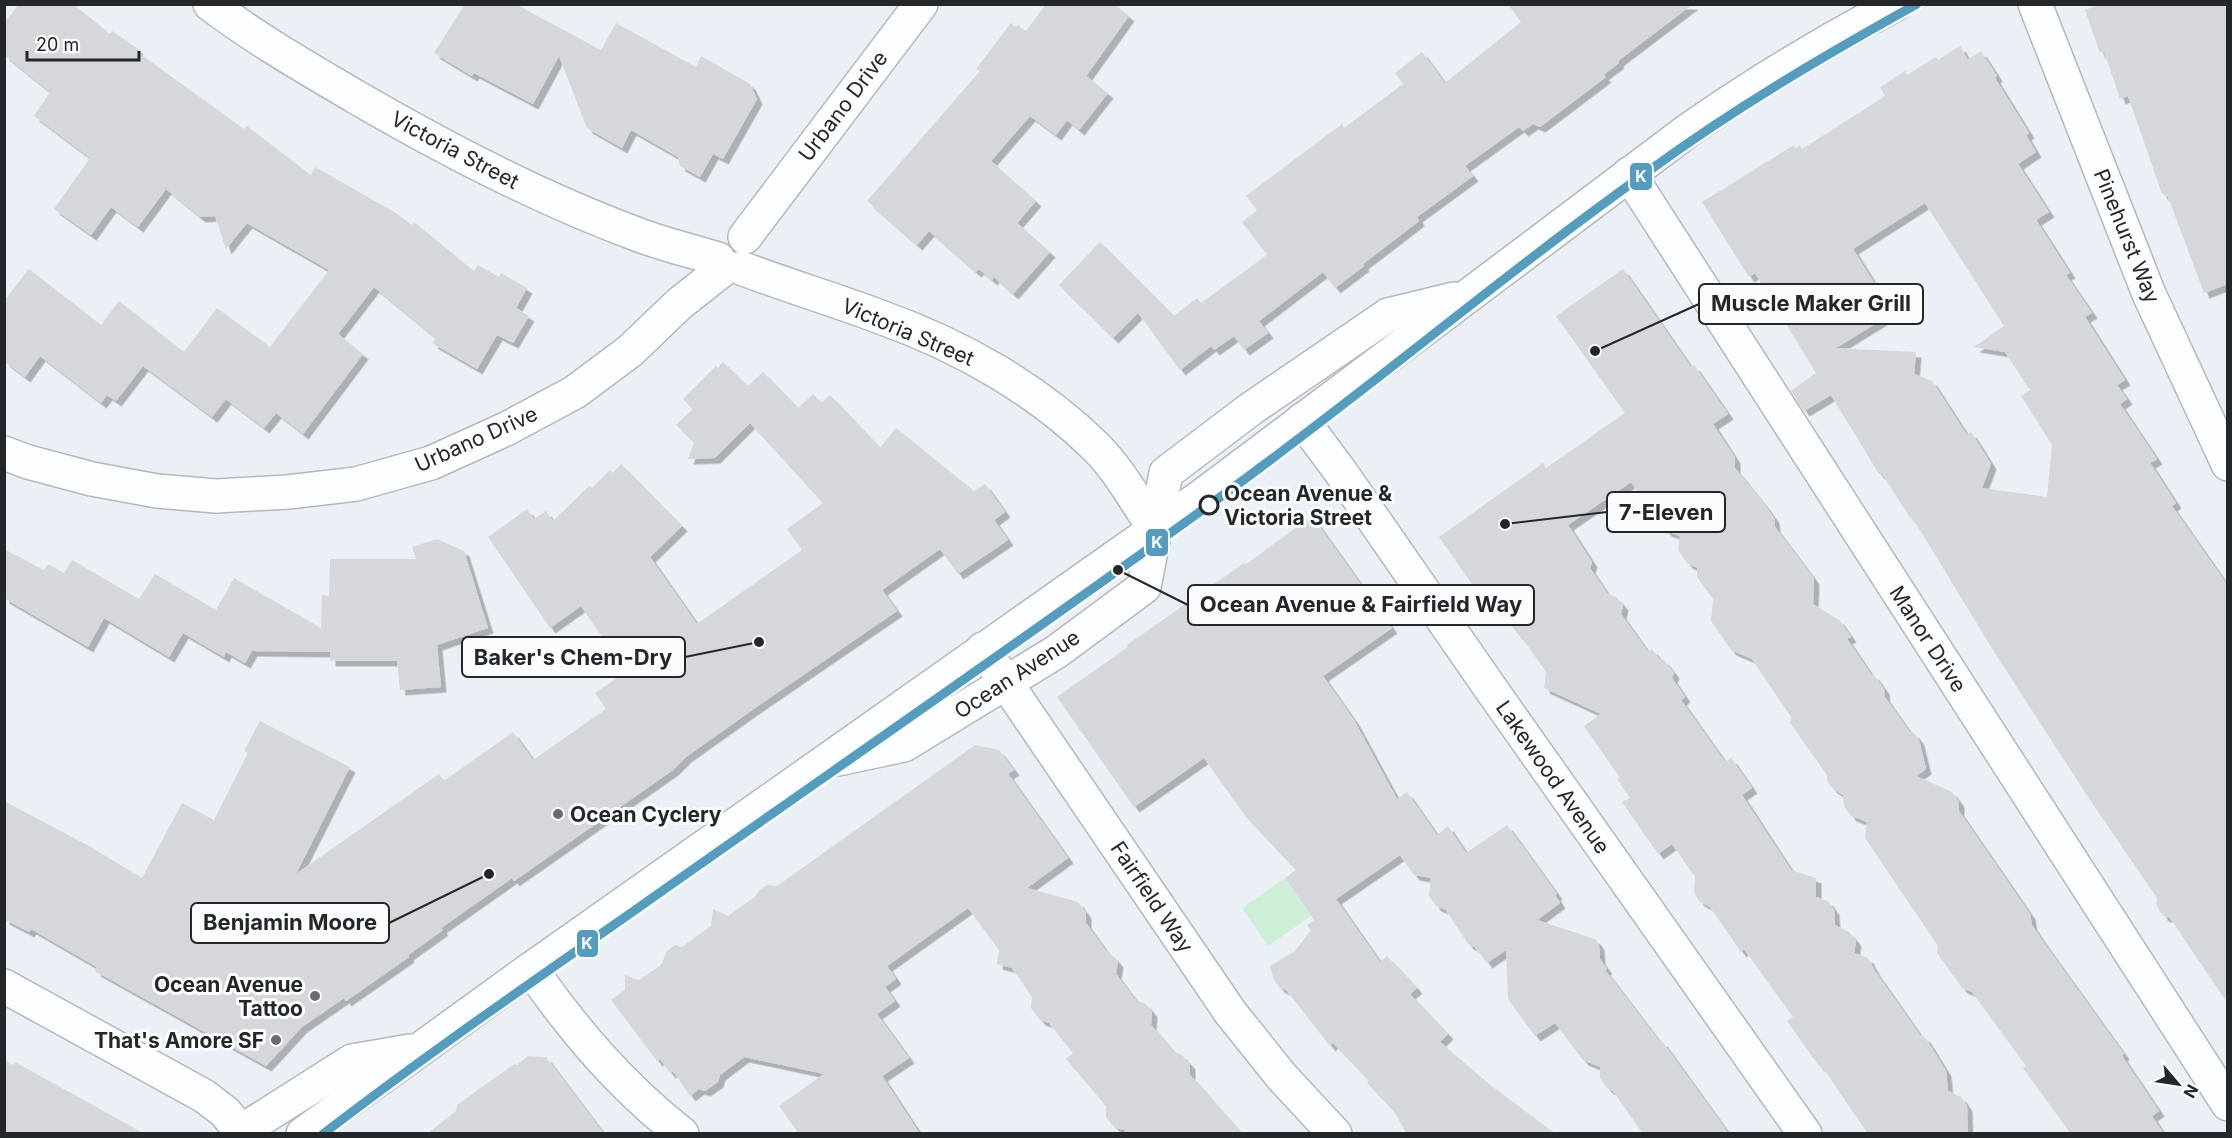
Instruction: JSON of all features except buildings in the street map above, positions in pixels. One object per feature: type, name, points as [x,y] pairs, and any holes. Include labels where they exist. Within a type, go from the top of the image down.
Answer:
[{"type":"street","name":"Victoria Street","points":[[210,4],[315,73],[418,133],[513,182],[642,236],[733,258],[791,287],[884,318],[939,341],[988,366],[1067,420],[1098,449],[1155,529]]},
{"type":"street","name":"Urbano Drive","points":[[4,453],[28,462],[92,479],[157,490],[216,496],[288,492],[356,484],[431,463],[506,429],[575,392],[630,351],[679,304],[733,258],[921,4]]},
{"type":"street","name":"Ocean Avenue","points":[[303,1134],[531,969],[1155,529],[1629,174],[1750,88],[1896,4]]},
{"type":"street","name":"Pinehurst Way","points":[[2035,4],[2149,294],[2228,464]]},
{"type":"street","name":"Manor Drive","points":[[1629,174],[2228,1104]]},
{"type":"street","name":"Ocean Avenue","points":[[825,761],[904,745],[1056,652],[1144,587],[1166,473],[1251,408],[1388,315],[1468,295]]},
{"type":"street","name":"Lakewood Avenue","points":[[1302,420],[1805,1134]]},
{"type":"street","name":"Fairfield Way","points":[[983,649],[1230,1012],[1282,1077],[1335,1134]]},
{"type":"street","points":[[531,969],[567,1020],[613,1073],[682,1134]]},
{"type":"street","points":[[4,986],[204,1096],[225,1112],[240,1133]]},
{"type":"street","name":"Ocean Avenue","points":[[240,1133],[352,1061],[417,1050]]},
{"type":"green space","points":[[1285,878],[1311,916],[1268,946],[1242,908]]},
{"type":"transit line","name":"K","points":[[323,1134],[469,1026],[1212,503],[1595,210],[1682,147],[1781,83],[1917,4]]},
{"type":"place","name":"Muscle Maker Grill","points":[[1595,351]]},
{"type":"place","name":"Ocean Avenue & Victoria Street","points":[[1209,505]]},
{"type":"place","name":"7-Eleven","points":[[1505,524]]},
{"type":"place","name":"Ocean Avenue & Fairfield Way","points":[[1118,570]]},
{"type":"place","name":"Baker's Chem-Dry","points":[[759,642]]},
{"type":"place","name":"Ocean Cyclery","points":[[558,814]]},
{"type":"place","name":"Benjamin Moore","points":[[489,874]]},
{"type":"place","name":"Ocean Avenue Tattoo","points":[[315,996]]},
{"type":"place","name":"That's Amore SF","points":[[276,1040]]}]
